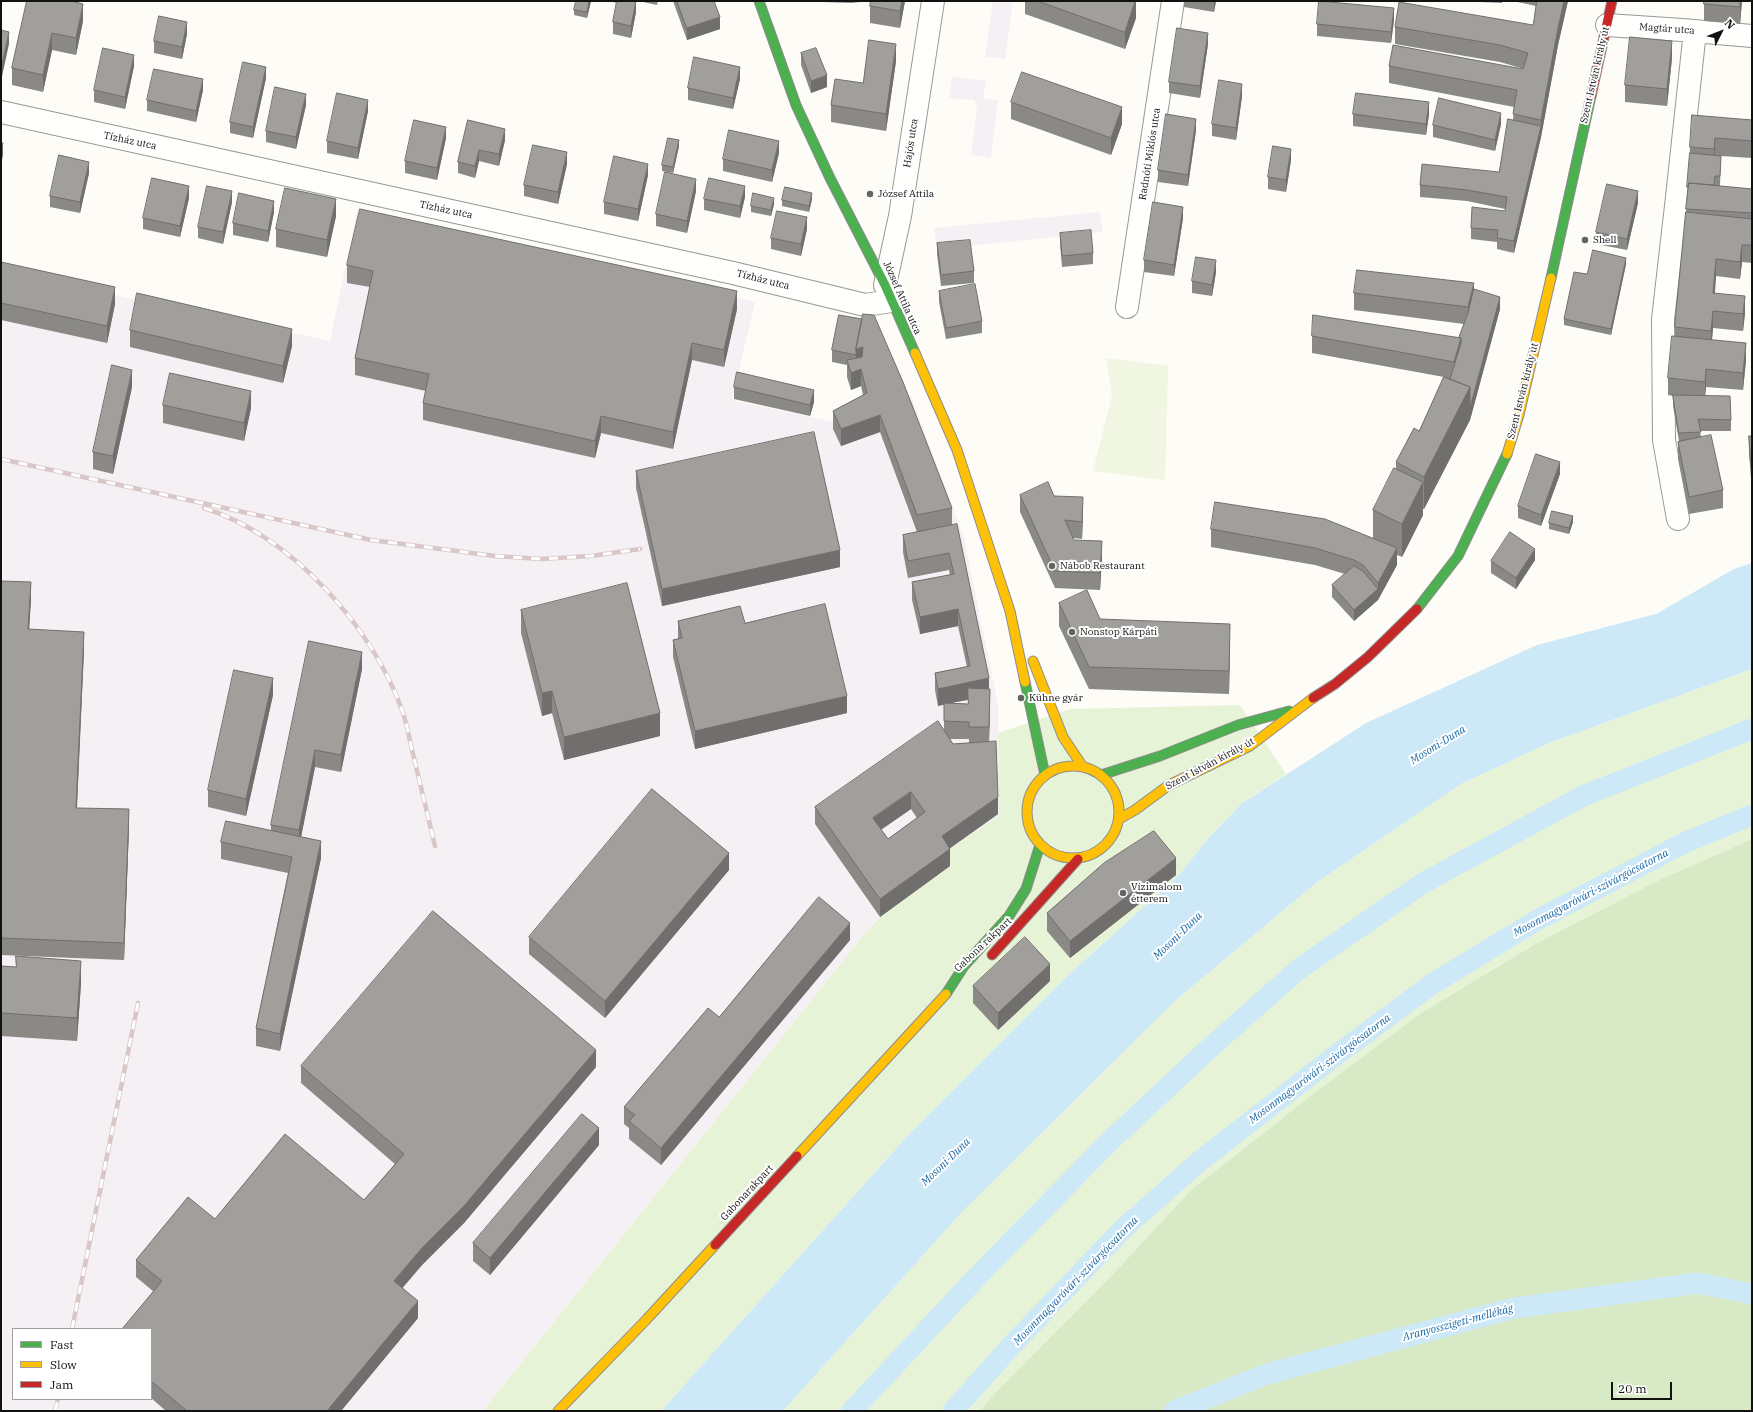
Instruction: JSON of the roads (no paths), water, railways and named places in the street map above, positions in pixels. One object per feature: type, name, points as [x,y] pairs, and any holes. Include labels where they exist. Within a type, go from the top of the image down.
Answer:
[{"type":"main road","name":"József Attila utca","points":[[759,1],[796,105],[830,178],[888,293],[957,450],[1010,611],[1045,775]]},
{"type":"main road","name":"Szent István király út","points":[[1119,819],[1135,810],[1169,784],[1250,746],[1299,708],[1335,684],[1368,657],[1415,612],[1458,556],[1506,457],[1520,415],[1612,1]]},
{"type":"main road","name":"József Attila utca","points":[[1010,611],[1033,660],[1063,737],[1083,767]]},
{"type":"main road","name":"Szent István király út","points":[[1101,775],[1160,756],[1238,725],[1299,708]]},
{"type":"main road","points":[[1063,767],[1083,767],[1101,775],[1114,790],[1120,809],[1119,819],[1115,834],[1105,846],[1093,855],[1078,859],[1061,858],[1040,845],[1029,826],[1026,812],[1031,791],[1045,775],[1063,767]]},
{"type":"main road","name":"Gabona rakpart","points":[[951,988],[964,966],[1009,916],[1026,889],[1040,845]]},
{"type":"main road","name":"Gabona rakpart","points":[[983,964],[1026,920],[1078,859]]},
{"type":"main road","name":"Gabona rakpart","points":[[951,988],[966,978]]},
{"type":"main road","name":"Gabonarakpart","points":[[558,1411],[646,1320],[951,988]]},
{"type":"street","name":"Hajós utca","points":[[888,293],[933,1]]},
{"type":"street","name":"Radnóti Miklós utca","points":[[1127,307],[1174,1]]},
{"type":"street","name":"Magtár utca","points":[[1607,25],[1752,36]]},
{"type":"street","points":[[1678,519],[1664,440],[1662,319],[1676,206],[1694,31]]},
{"type":"street","name":"Tízház utca","points":[[1,112],[725,271],[865,305],[888,293]]},
{"type":"water","name":"Mosoni-Duna","points":[[1752,563],[1752,669],[1549,743],[1461,784],[1316,883],[1175,1001],[962,1212],[783,1411],[661,1411],[911,1132],[1064,979],[1180,874],[1205,842],[1241,804],[1366,723],[1537,645],[1656,614],[1734,569]]},
{"type":"waterway","points":[[852,1411],[974,1280],[1109,1142],[1213,1045],[1299,969],[1423,883],[1585,795],[1752,729]]},
{"type":"waterway","name":"Mosonmagyaróvári-szivárgócsatorna","points":[[953,1411],[1012,1345],[1124,1228],[1201,1160],[1335,1056],[1432,984],[1539,919],[1684,843],[1752,815]]},
{"type":"waterway","name":"Aranyosszigeti-mellékág","points":[[1174,1411],[1267,1374],[1514,1308],[1698,1283],[1752,1294]]},
{"type":"railway","points":[[1,459],[371,540],[495,556],[541,559],[591,556],[640,549]]},
{"type":"railway","points":[[204,508],[236,521],[268,539],[298,562],[325,589],[350,618],[372,649],[390,681],[403,713],[435,846]]},
{"type":"railway","points":[[72,1328],[138,1003]]},
{"type":"railway","points":[[55,1411],[58,1400]]},
{"type":"place","name":"József Attila","points":[[870,194]]},
{"type":"place","name":"Shell","points":[[1585,240]]},
{"type":"place","name":"Nábob Restaurant","points":[[1052,566]]},
{"type":"place","name":"Nonstop Kárpáti","points":[[1072,632]]},
{"type":"place","name":"Kühne gyár","points":[[1021,698]]},
{"type":"place","name":"Vízimalom étterem","points":[[1123,893]]}]
